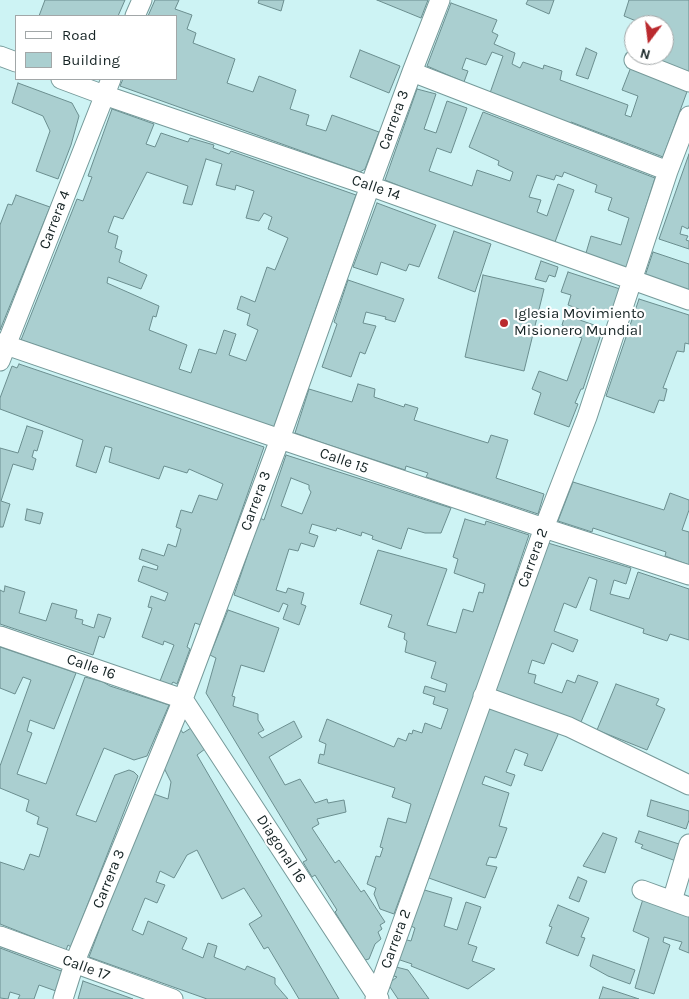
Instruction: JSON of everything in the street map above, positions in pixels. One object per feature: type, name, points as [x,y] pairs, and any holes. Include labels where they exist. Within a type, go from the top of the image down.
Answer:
[{"type":"street","points":[[135,15],[142,0]]},
{"type":"street","name":"Carrera 3","points":[[63,999],[74,964],[182,699],[280,439],[370,186],[440,0]]},
{"type":"street","points":[[0,56],[15,62]]},
{"type":"street","points":[[646,65],[689,82]]},
{"type":"street","points":[[412,72],[668,171]]},
{"type":"street","name":"Calle 14","points":[[68,80],[108,87],[370,186],[689,300]]},
{"type":"street","name":"Carrera 4","points":[[2,350],[108,87]]},
{"type":"street","name":"Carrera 2","points":[[377,997],[483,696],[544,528],[587,417],[668,171],[689,116]]},
{"type":"street","name":"Calle 15","points":[[2,350],[280,439],[689,575]]},
{"type":"street","name":"Calle 16","points":[[0,636],[182,699]]},
{"type":"street","points":[[483,696],[569,727],[689,785]]},
{"type":"street","name":"Diagonal 16","points":[[182,699],[377,997]]},
{"type":"street","points":[[642,890],[680,904],[689,844]]},
{"type":"street","name":"Calle 17","points":[[0,936],[173,999]]},
{"type":"building","points":[[45,0],[125,0],[118,15],[39,15]]},
{"type":"building","points":[[155,0],[179,0],[175,9],[192,15],[187,29],[196,33],[193,43],[235,59],[227,83],[253,92],[259,76],[296,90],[290,109],[309,115],[306,125],[326,131],[332,115],[379,132],[365,169],[360,172],[120,86],[123,80],[178,80],[178,15],[148,15]]},
{"type":"building","points":[[259,0],[284,0],[281,11],[258,3]]},
{"type":"building","points":[[377,0],[428,0],[421,18]]},
{"type":"building","points":[[528,0],[554,0],[549,14],[526,4]]},
{"type":"building","points":[[629,0],[689,0],[689,73],[669,65],[674,65],[674,15],[624,15]]},
{"type":"building","points":[[451,3],[497,20],[492,32],[498,35],[494,44],[515,53],[512,64],[520,68],[523,62],[543,69],[544,65],[562,71],[560,80],[628,105],[625,115],[631,117],[638,96],[622,90],[631,67],[688,89],[663,157],[490,93],[503,56],[492,52],[486,65],[466,58],[462,69],[468,71],[464,82],[427,66]]},
{"type":"building","points":[[586,48],[597,53],[588,79],[576,75]]},
{"type":"building","points":[[360,50],[400,66],[389,93],[350,77]]},
{"type":"building","points":[[18,83],[72,103],[79,116],[71,145],[58,179],[36,171],[50,131],[43,116],[12,103]]},
{"type":"building","points":[[417,89],[436,94],[424,129],[436,133],[447,101],[467,108],[451,153],[437,148],[429,171],[472,186],[477,170],[510,181],[513,172],[498,165],[499,161],[469,147],[483,112],[655,178],[626,269],[586,253],[591,236],[621,245],[629,218],[608,210],[612,198],[595,192],[597,185],[564,172],[562,177],[556,175],[554,180],[537,175],[529,197],[541,200],[537,212],[547,216],[558,184],[574,190],[555,242],[463,209],[462,211],[385,180]]},
{"type":"building","points":[[112,109],[154,124],[146,144],[155,147],[161,133],[188,142],[190,138],[214,145],[213,148],[229,154],[231,151],[356,195],[274,427],[21,340],[77,199],[83,201],[92,177],[88,176]]},
{"type":"building","points":[[689,154],[689,226],[688,229],[682,226],[680,234],[688,236],[686,240],[689,241],[689,249],[659,239]]},
{"type":"building","points":[[206,159],[222,164],[216,185],[235,190],[236,185],[254,191],[246,218],[259,221],[264,213],[272,217],[268,229],[288,238],[275,270],[267,267],[255,302],[241,296],[237,309],[250,314],[247,325],[258,330],[246,361],[229,355],[236,334],[224,330],[216,354],[199,349],[191,373],[179,369],[187,345],[149,330],[153,316],[156,317],[159,306],[107,283],[108,277],[141,289],[147,275],[119,262],[122,251],[115,248],[118,236],[108,232],[114,216],[123,219],[147,172],[188,186],[183,203],[192,205]]},
{"type":"building","points":[[16,195],[50,207],[0,330],[0,225],[8,204],[12,205]]},
{"type":"building","points":[[377,203],[436,225],[419,267],[409,264],[406,271],[381,262],[377,275],[353,267]]},
{"type":"building","points":[[454,231],[491,244],[475,292],[438,278]]},
{"type":"building","points":[[653,252],[689,264],[689,291],[645,276]]},
{"type":"building","points":[[541,261],[558,267],[555,277],[549,275],[546,282],[535,279]]},
{"type":"building","points":[[568,272],[620,289],[609,320],[568,305],[571,295],[561,292]]},
{"type":"building","name":"Iglesia Movimiento Misionero Mundial","points":[[483,275],[544,289],[524,371],[465,357]]},
{"type":"building","points":[[348,280],[404,299],[395,322],[385,319],[386,317],[366,312],[363,323],[376,326],[365,354],[360,352],[351,377],[322,367],[337,324],[334,322]]},
{"type":"building","points":[[639,299],[689,315],[689,344],[685,343],[684,352],[677,351],[663,388],[667,389],[664,401],[659,400],[654,413],[606,396]]},
{"type":"building","points":[[565,315],[603,328],[583,389],[581,389],[575,403],[578,404],[569,427],[534,414],[541,393],[532,389],[539,371],[567,381],[582,338],[568,333],[569,329],[562,325]]},
{"type":"building","points":[[19,364],[264,447],[201,625],[195,623],[187,647],[190,649],[177,684],[173,682],[171,685],[160,681],[174,645],[164,641],[163,645],[142,637],[152,608],[148,607],[151,596],[165,601],[168,593],[138,581],[143,566],[157,570],[158,566],[139,559],[142,549],[164,556],[168,544],[176,547],[181,529],[176,527],[181,510],[192,513],[199,495],[217,500],[223,484],[189,469],[187,473],[164,466],[159,479],[109,462],[112,448],[105,446],[96,473],[76,466],[83,440],[0,409],[0,398],[12,366],[17,368]]},
{"type":"building","points":[[358,384],[375,389],[374,397],[404,407],[405,404],[418,408],[414,420],[488,443],[491,435],[508,440],[496,478],[544,494],[538,514],[426,477],[428,473],[406,466],[405,470],[295,433],[309,389],[352,402]]},
{"type":"building","points":[[27,426],[43,431],[37,451],[34,450],[32,457],[36,459],[33,470],[13,464],[1,501],[10,504],[3,527],[0,527],[0,448],[18,453]]},
{"type":"building","points":[[286,455],[451,508],[441,533],[425,533],[408,528],[401,549],[372,539],[373,536],[362,532],[361,536],[337,528],[336,531],[312,524],[309,533],[318,536],[314,547],[301,543],[298,551],[289,549],[276,590],[286,593],[288,588],[304,593],[301,604],[306,606],[299,625],[283,619],[288,605],[283,603],[279,612],[234,595],[260,518],[264,520]],"holes":[[[291,478],[309,485],[311,492],[302,514],[281,506]]]},
{"type":"building","points":[[573,482],[664,510],[670,493],[689,500],[689,510],[682,530],[689,532],[689,565],[665,556],[666,552],[593,528],[592,532],[558,521]]},
{"type":"building","points":[[27,509],[43,513],[40,524],[25,520]]},
{"type":"building","points":[[465,519],[485,525],[486,521],[529,535],[481,677],[394,914],[380,909],[374,894],[376,888],[367,884],[376,856],[380,857],[383,848],[380,847],[388,818],[406,823],[411,804],[392,797],[395,788],[318,763],[320,754],[324,755],[326,744],[319,741],[327,719],[394,747],[398,738],[406,741],[409,733],[412,734],[413,730],[422,733],[425,723],[441,729],[448,709],[433,704],[435,697],[423,693],[425,686],[445,692],[447,684],[431,678],[436,662],[405,652],[407,641],[404,639],[405,633],[388,627],[392,615],[360,604],[378,550],[447,569],[427,625],[456,633],[463,609],[473,612],[479,592],[483,593],[485,584],[454,573],[458,559],[453,557]]},
{"type":"building","points":[[548,543],[631,568],[626,584],[614,580],[610,594],[629,599],[638,572],[689,589],[689,640],[670,634],[667,641],[643,633],[644,629],[590,610],[597,580],[589,577],[576,608],[564,603],[554,631],[578,640],[573,652],[552,643],[544,664],[532,660],[528,673],[536,675],[534,683],[562,693],[567,680],[575,683],[578,675],[598,682],[581,722],[495,692]]},
{"type":"building","points":[[5,586],[25,592],[19,613],[46,621],[52,603],[77,610],[75,618],[83,620],[82,624],[94,628],[98,614],[111,618],[104,638],[99,636],[93,655],[0,624],[0,590],[4,592]]},
{"type":"building","points":[[228,610],[279,628],[264,672],[241,665],[232,696],[235,697],[233,706],[258,714],[258,720],[264,730],[258,733],[262,738],[294,721],[302,737],[269,757],[285,785],[300,779],[315,803],[327,799],[328,803],[344,800],[346,812],[317,819],[319,824],[312,828],[335,863],[339,860],[361,892],[364,890],[385,922],[380,925],[382,929],[378,932],[381,939],[375,944],[369,959],[365,960],[335,912],[337,910],[315,875],[312,877],[303,862],[307,860],[206,693],[216,658],[210,655]]},
{"type":"building","points":[[0,647],[76,673],[54,729],[30,720],[27,731],[32,733],[17,774],[46,784],[85,677],[169,705],[147,756],[134,760],[104,748],[76,815],[96,822],[115,775],[129,770],[138,776],[71,947],[68,945],[66,950],[0,924],[0,862],[24,870],[30,854],[39,857],[48,828],[37,824],[39,817],[26,811],[29,800],[0,788],[0,766],[31,680],[23,677],[15,694],[0,688]]},
{"type":"building","points":[[616,684],[659,699],[656,705],[665,709],[647,750],[597,730]]},
{"type":"building","points":[[488,706],[560,730],[542,771],[524,765],[528,754],[515,749],[506,772],[515,775],[511,786],[485,776],[482,784],[509,793],[499,826],[507,828],[496,858],[489,857],[486,865],[497,867],[485,898],[426,877]]},
{"type":"building","points":[[191,728],[205,749],[197,755],[339,999],[299,999],[268,947],[264,949],[249,924],[262,916],[244,888],[222,899],[197,850],[187,855],[174,878],[160,871],[156,882],[165,885],[157,903],[145,898],[132,930],[143,935],[148,921],[187,938],[182,949],[203,958],[208,943],[217,946],[214,957],[245,970],[247,966],[275,978],[275,984],[288,999],[207,999],[89,957],[151,793],[168,799],[171,782],[163,766],[176,735],[181,730],[183,733]]},
{"type":"building","points":[[651,800],[689,811],[686,829],[647,816]]},
{"type":"building","points":[[639,831],[682,845],[676,861],[641,848],[643,845],[635,842]]},
{"type":"building","points":[[603,833],[617,838],[605,873],[583,866]]},
{"type":"building","points":[[578,877],[587,881],[579,902],[569,898]]},
{"type":"building","points":[[421,889],[452,898],[444,926],[457,930],[466,902],[481,907],[468,944],[477,947],[472,961],[495,969],[468,989],[397,959],[403,939],[411,941],[415,928],[409,925]]},
{"type":"building","points":[[643,899],[689,915],[689,953],[679,949],[682,942],[664,937],[663,942],[670,945],[654,994],[635,988],[649,938],[633,931]]},
{"type":"building","points":[[558,905],[589,918],[581,937],[585,938],[578,956],[546,943],[552,927],[549,926]]},
{"type":"building","points":[[0,948],[64,972],[56,991],[39,985],[34,999],[18,999],[20,995],[10,992],[8,999],[0,998]]},
{"type":"building","points":[[593,955],[635,970],[630,984],[608,976],[590,966]]},
{"type":"building","points":[[396,967],[408,970],[429,999],[398,999],[388,984],[397,977],[394,976]]},
{"type":"building","points":[[83,981],[133,999],[78,999]]},
{"type":"building","points":[[603,987],[639,999],[599,999]]},
{"type":"place","name":"Iglesia Movimiento Misionero Mundial","points":[[504,323]]}]
